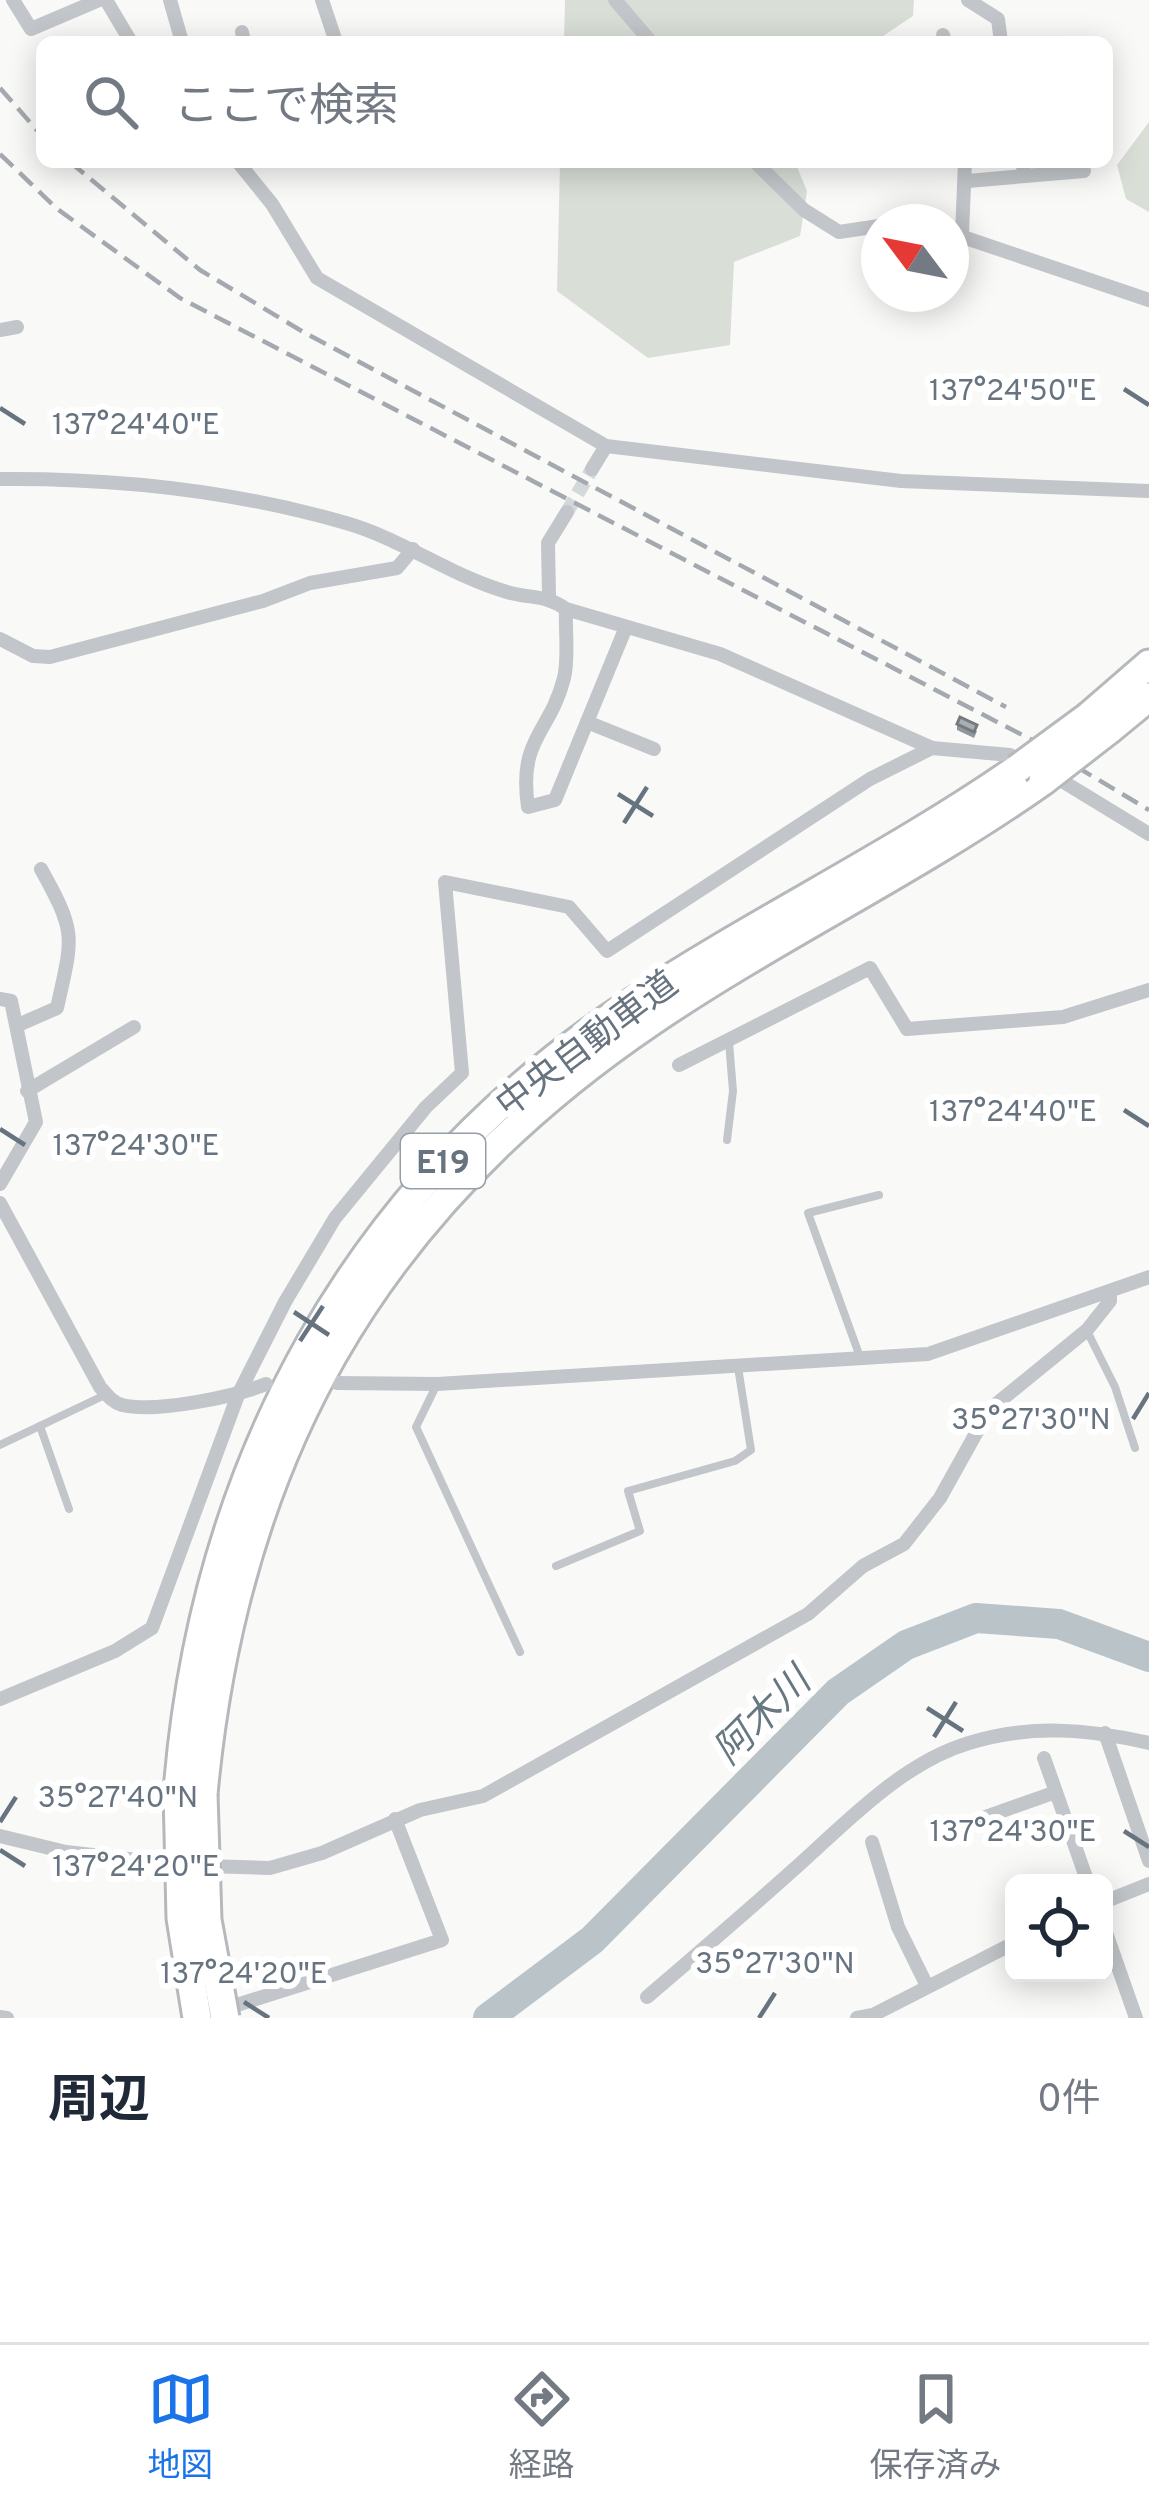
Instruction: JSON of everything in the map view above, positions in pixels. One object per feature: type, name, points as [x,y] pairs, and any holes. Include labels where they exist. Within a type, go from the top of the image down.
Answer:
[{"type":"highway","name":"中央自動車道","points":[[225,2018],[191,1792],[242,1561],[280,1457],[337,1343],[455,1188],[517,1126],[649,1023],[972,831],[1043,782],[1149,664]]},
{"type":"highway","name":"中央自動車道","points":[[197,2018],[181,1918],[198,1634],[249,1466],[294,1369],[386,1226],[485,1118],[627,1006],[958,810],[1017,769],[1149,698]]},
{"type":"street","points":[[13,0],[31,29],[103,0],[127,36]]},
{"type":"street","points":[[170,0],[180,36]]},
{"type":"street","points":[[322,0],[334,36]]},
{"type":"street","points":[[615,0],[646,36]]},
{"type":"street","points":[[968,0],[998,19],[1000,36]]},
{"type":"street","points":[[243,168],[272,204],[317,278],[605,446],[882,480],[1149,491]]},
{"type":"street","points":[[761,168],[804,210],[839,232],[861,229]]},
{"type":"street","points":[[963,204],[966,168]]},
{"type":"street","points":[[968,181],[1023,169],[1084,171]]},
{"type":"street","points":[[969,238],[1149,300]]},
{"type":"street","points":[[0,330],[16,327]]},
{"type":"street","points":[[592,470],[605,446]]},
{"type":"street","points":[[0,479],[86,478],[199,493],[347,523],[508,593],[549,596],[566,610],[720,654],[932,748],[1010,755],[1068,782],[1149,833]]},
{"type":"street","points":[[549,596],[548,543],[567,512]]},
{"type":"street","points":[[0,639],[33,656],[50,657],[263,602],[310,583],[397,568],[413,549]]},
{"type":"street","points":[[566,610],[564,679],[533,738],[523,772],[528,807],[555,800],[626,627]]},
{"type":"street","points":[[587,722],[654,749]]},
{"type":"street","points":[[0,1699],[115,1651],[152,1628],[238,1395],[335,1217],[426,1106],[462,1073],[445,882],[569,908],[607,951],[870,778],[932,748]]},
{"type":"street","points":[[18,1025],[57,1008],[73,938],[69,920],[41,869]]},
{"type":"street","points":[[679,1065],[870,968],[907,1029],[1063,1017],[1149,993]]},
{"type":"street","points":[[0,999],[11,1000],[36,1121],[0,1184]]},
{"type":"street","points":[[27,1091],[134,1027]]},
{"type":"street","points":[[0,1203],[113,1401],[135,1406],[238,1395],[266,1384]]},
{"type":"street","points":[[337,1383],[437,1384],[928,1354],[1073,1299],[1149,1277]]},
{"type":"street","points":[[0,1836],[132,1862],[270,1868],[322,1853],[395,1819],[512,1783],[808,1614],[863,1566],[904,1544],[940,1498],[989,1410],[1087,1330],[1110,1301],[1111,1291]]},
{"type":"street","points":[[647,1996],[861,1810],[920,1766],[966,1743],[1036,1729],[1105,1732],[1149,1743]]},
{"type":"street","points":[[1105,1732],[1149,1861]]},
{"type":"street","points":[[1044,1758],[1085,1874]]},
{"type":"street","points":[[957,1827],[1056,1792]]},
{"type":"street","points":[[185,2018],[238,2007],[442,1940],[395,1819]]},
{"type":"street","points":[[872,1843],[898,1927],[926,1984]]},
{"type":"street","points":[[1113,1898],[1149,1884]]},
{"type":"street","points":[[857,2018],[873,2015],[1005,1947]]},
{"type":"street","points":[[1113,1949],[1142,2017]]},
{"type":"lane","points":[[727,1140],[733,1091],[729,1040]]},
{"type":"lane","points":[[860,1358],[808,1213],[879,1195]]},
{"type":"lane","points":[[1087,1330],[1115,1387],[1135,1448]]},
{"type":"lane","points":[[556,1566],[640,1531],[628,1491],[735,1460],[752,1450],[738,1367]]},
{"type":"lane","points":[[437,1384],[416,1427],[520,1652]]},
{"type":"lane","points":[[0,1445],[106,1394]]},
{"type":"lane","points":[[40,1426],[69,1509]]},
{"type":"shaded area","points":[[565,0],[914,0],[913,16],[883,36],[564,36]]},
{"type":"shaded area","points":[[1149,122],[1149,212],[1126,199],[1117,165]]},
{"type":"shaded area","points":[[560,168],[797,168],[807,191],[800,236],[734,262],[730,345],[648,358],[557,291]]},
{"type":"building","points":[[960,717],[977,725],[974,732],[957,724]]},
{"type":"waterway","name":"阿木川","points":[[488,2018],[592,1940],[838,1692],[906,1645],[976,1618],[1059,1624],[1149,1657]]},
{"type":"waterway","points":[[1142,1655],[1149,1648]]},
{"type":"tunnel","points":[[567,512],[592,469]]},
{"type":"railway","points":[[0,88],[36,129]]},
{"type":"railway","points":[[0,154],[56,208],[180,298],[1030,739],[1149,810]]},
{"type":"railway","points":[[77,168],[200,270],[305,333],[1006,707]]}]
